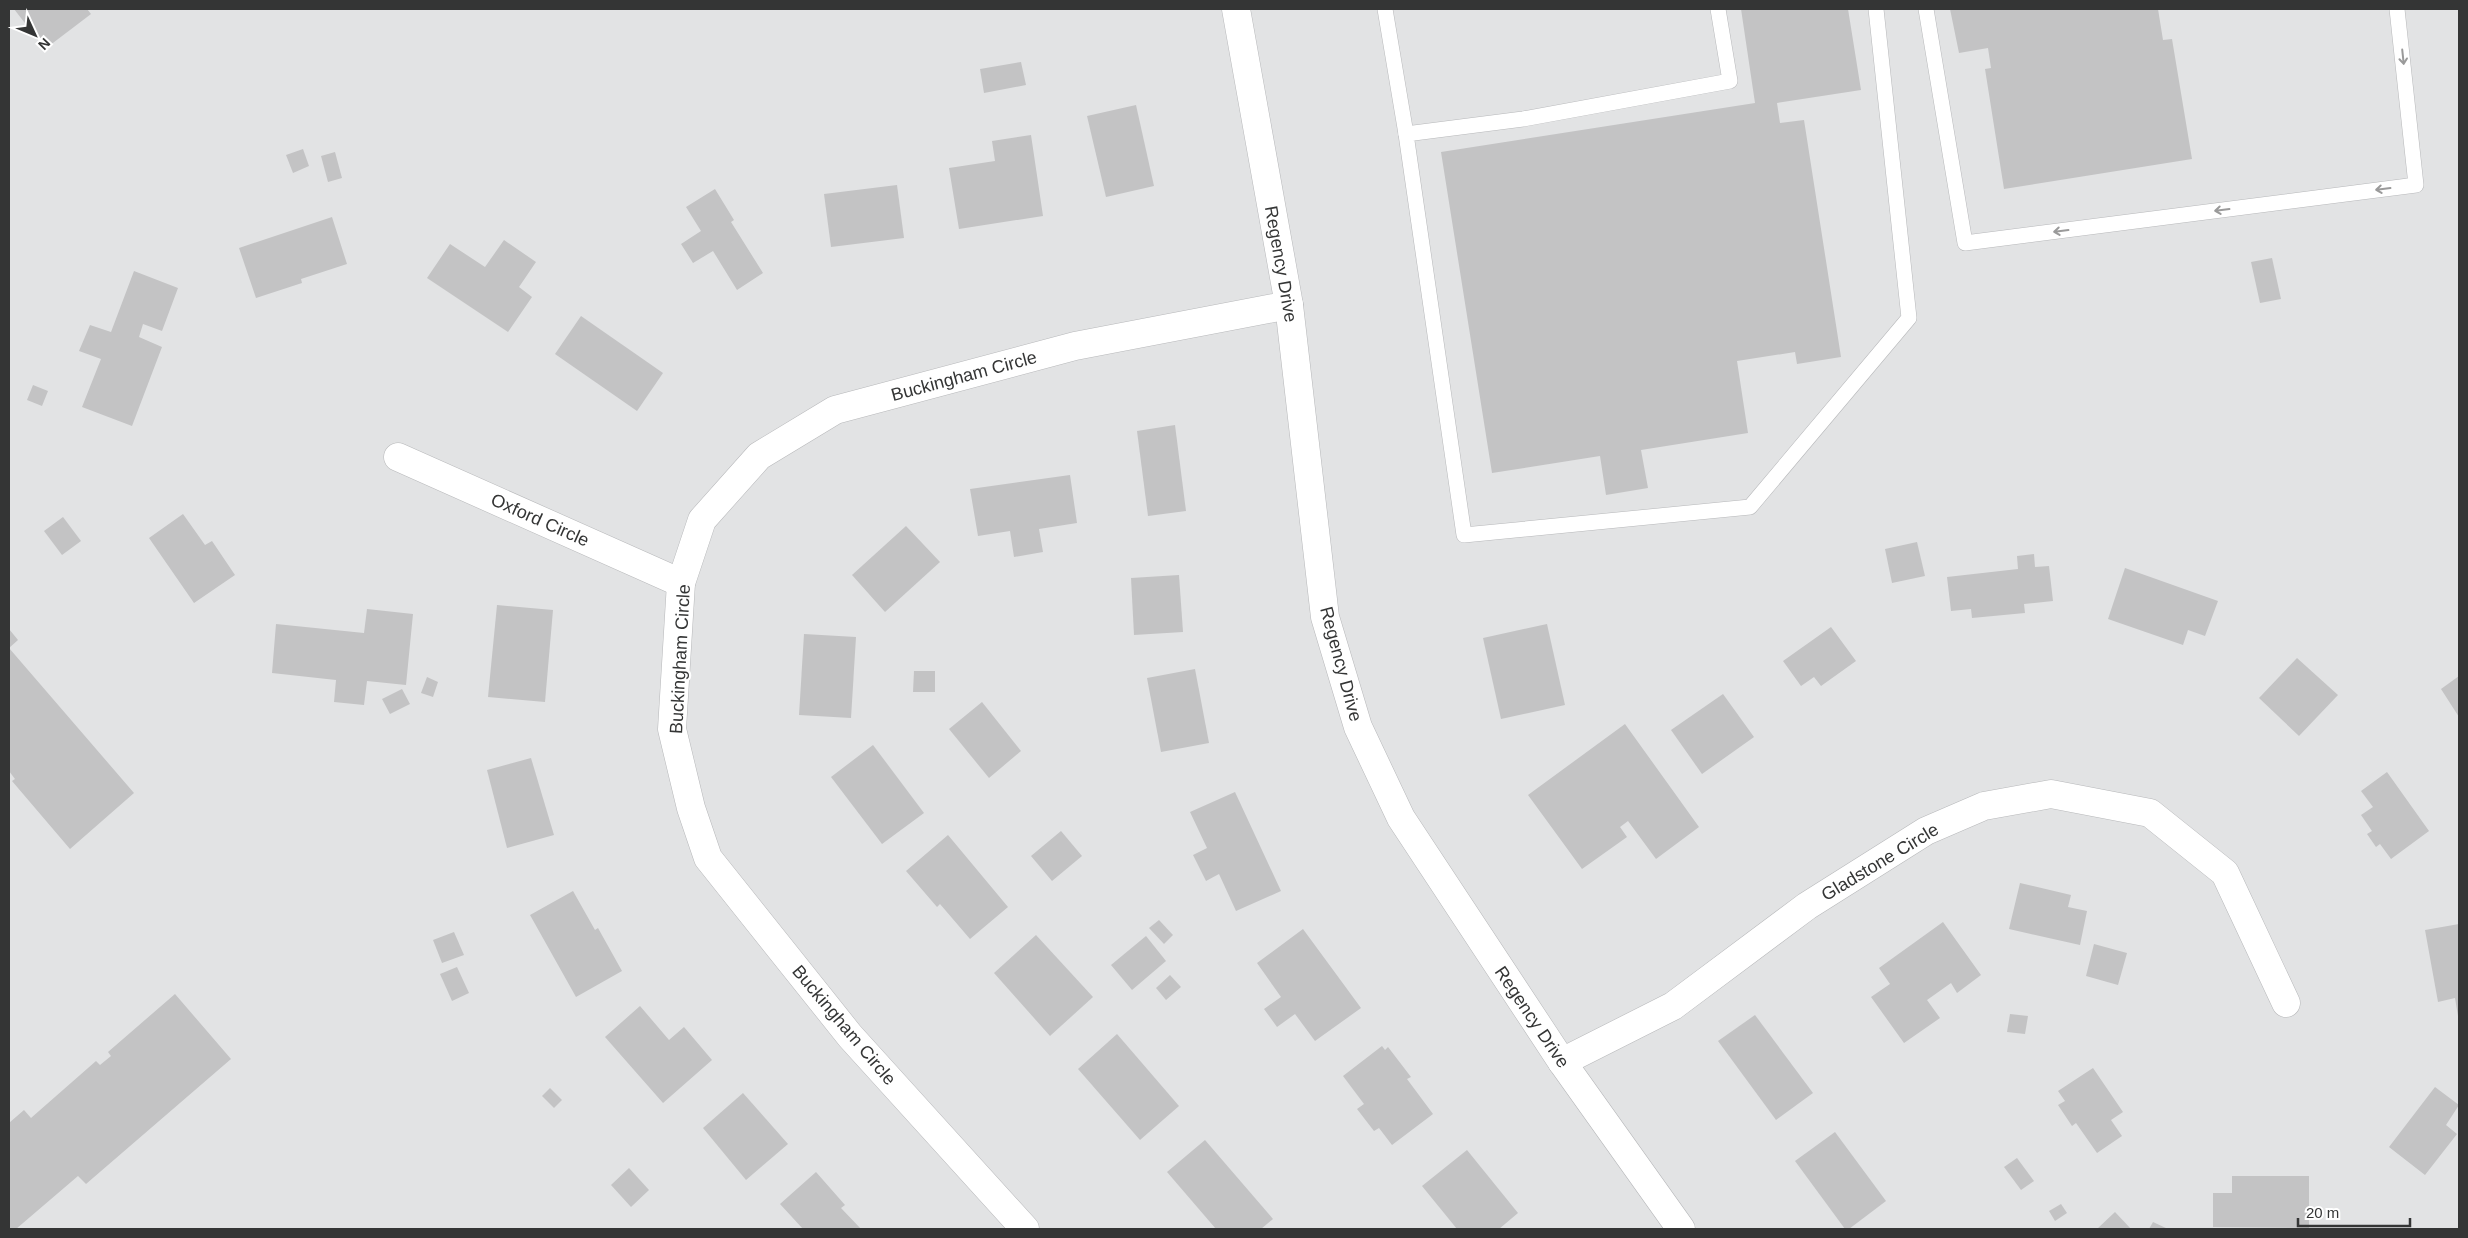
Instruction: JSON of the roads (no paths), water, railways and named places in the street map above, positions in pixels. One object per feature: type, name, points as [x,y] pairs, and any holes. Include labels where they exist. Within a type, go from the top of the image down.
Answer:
[{"type":"street","name":"Regency Drive","points":[[1236,9],[1289,305],[1325,617],[1358,727],[1401,818],[1562,1062],[1681,1229]]},
{"type":"street","name":"Buckingham Circle","points":[[1025,1229],[850,1036],[708,858],[690,808],[672,729],[681,584],[702,520],[759,456],[835,410],[1075,346],[1289,305]]},
{"type":"street","name":"Oxford Circle","points":[[398,457],[681,584]]},
{"type":"street","name":"Gladstone Circle","points":[[1562,1062],[1673,1006],[1807,906],[1926,831],[1984,806],[2050,794],[2150,813],[2225,873],[2286,1002]]},
{"type":"lane","points":[[1385,9],[1406,134],[1464,535],[1750,507],[1909,318],[1876,9]]},
{"type":"lane","points":[[1406,134],[1523,119],[1730,81],[1718,9]]},
{"type":"lane","points":[[1926,9],[1965,243],[2416,185],[2397,9]]}]
